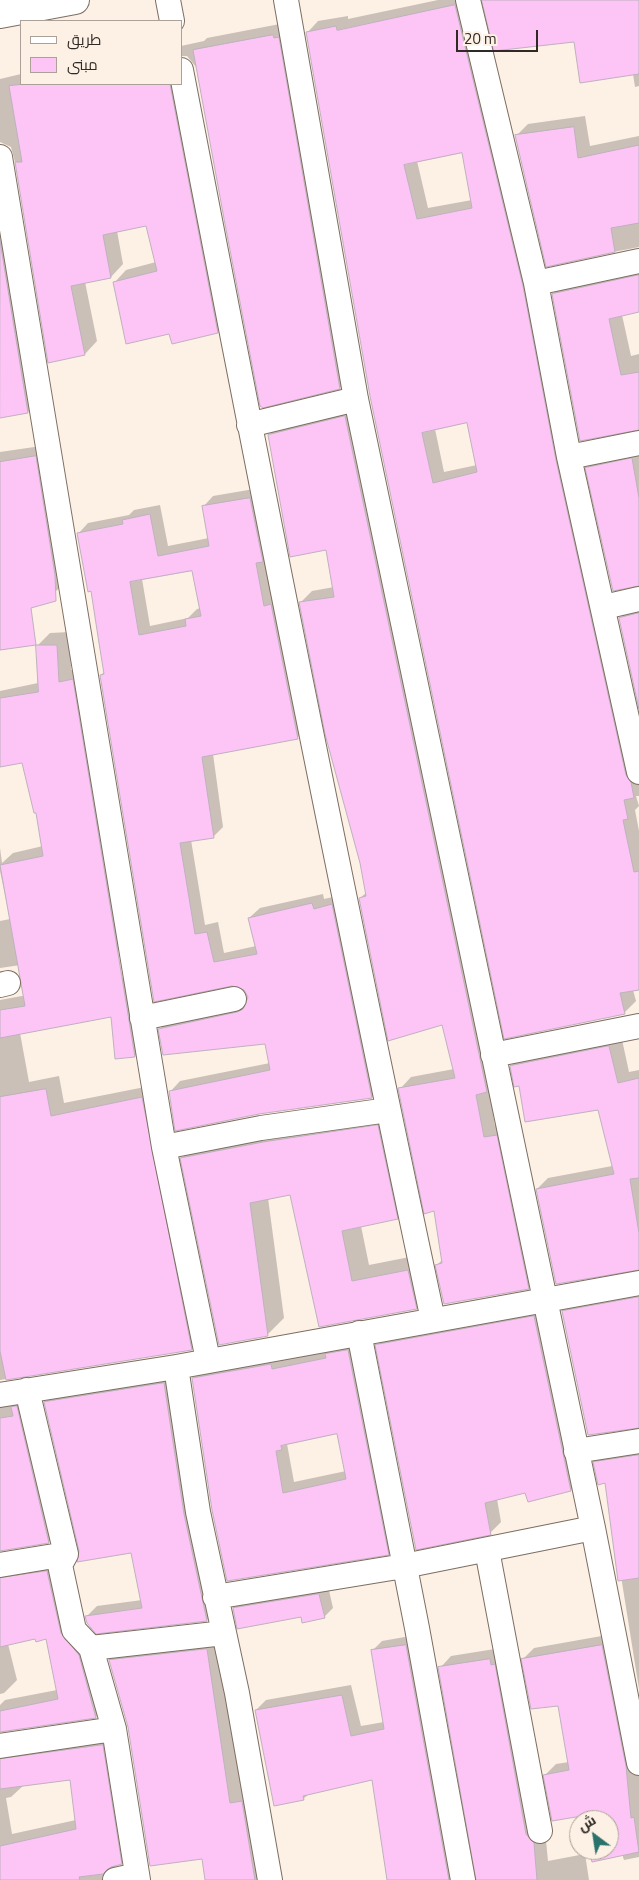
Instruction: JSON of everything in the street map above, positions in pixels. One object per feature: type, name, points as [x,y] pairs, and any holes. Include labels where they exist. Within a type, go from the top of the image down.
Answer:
[{"type":"main road","points":[[0,14],[75,0]]},
{"type":"street","points":[[168,0],[172,20]]},
{"type":"street","points":[[286,0],[356,399],[492,1055],[593,1528],[639,1763]]},
{"type":"street","points":[[468,0],[536,283],[570,457],[639,772]]},
{"type":"street","points":[[182,75],[249,425],[388,1110],[433,1320]]},
{"type":"street","points":[[0,157],[164,1148],[208,1360]]},
{"type":"street","points":[[536,283],[639,261]]},
{"type":"street","points":[[249,425],[356,399]]},
{"type":"street","points":[[570,457],[639,443]]},
{"type":"street","points":[[604,607],[639,599]]},
{"type":"street","points":[[142,1018],[234,999]]},
{"type":"street","points":[[492,1055],[639,1026]]},
{"type":"street","points":[[164,1148],[261,1128],[388,1110]]},
{"type":"street","points":[[0,1395],[176,1367],[639,1283]]},
{"type":"street","points":[[359,1333],[463,1880]]},
{"type":"street","points":[[176,1367],[198,1512],[237,1693],[270,1880]]},
{"type":"street","points":[[27,1390],[66,1554],[60,1565],[74,1630],[92,1648],[114,1729],[130,1878]]},
{"type":"street","points":[[576,1451],[639,1441]]},
{"type":"street","points":[[216,1597],[404,1566],[593,1528]]},
{"type":"street","points":[[487,1550],[540,1831]]},
{"type":"street","points":[[0,1566],[66,1554]]},
{"type":"street","points":[[92,1648],[224,1632]]},
{"type":"street","points":[[0,1746],[114,1729]]},
{"type":"building","points":[[482,0],[639,0],[639,74],[580,83],[574,42],[494,51]]},
{"type":"building","points":[[455,5],[523,286],[556,460],[626,775],[631,782],[634,798],[624,800],[628,819],[623,820],[634,872],[639,871],[639,990],[620,993],[625,1014],[504,1039],[370,396],[306,32],[336,26],[337,30]],"holes":[[[462,153],[472,208],[417,219],[404,165]],[[467,423],[477,472],[433,483],[422,433]]]},
{"type":"building","points":[[273,35],[274,38],[279,37],[340,389],[263,408],[260,406],[193,50]]},
{"type":"building","points":[[170,85],[218,333],[172,344],[169,334],[126,344],[113,282],[157,271],[146,226],[103,235],[111,278],[71,286],[85,355],[48,363],[15,162],[22,162],[9,86]]},
{"type":"building","points":[[574,127],[578,158],[639,145],[639,223],[611,228],[615,252],[546,267],[515,135]]},
{"type":"building","points":[[0,241],[28,413],[0,418]]},
{"type":"building","points":[[639,275],[639,312],[609,319],[621,375],[639,372],[639,430],[580,441],[552,294]]},
{"type":"building","points":[[345,416],[487,1092],[476,1095],[484,1137],[497,1135],[529,1289],[444,1304],[435,1265],[442,1263],[434,1211],[424,1214],[398,1088],[455,1078],[442,1025],[388,1041],[359,898],[366,896],[360,863],[325,734],[299,602],[334,597],[326,550],[290,557],[268,435]]},
{"type":"building","points":[[36,456],[55,575],[56,601],[31,608],[36,645],[0,650],[0,462]]},
{"type":"building","points":[[632,458],[639,498],[639,586],[613,591],[585,468]]},
{"type":"building","points":[[250,498],[263,562],[256,563],[264,606],[271,604],[298,739],[202,757],[214,838],[180,843],[195,934],[207,932],[214,962],[257,954],[248,918],[312,903],[314,909],[332,904],[372,1098],[259,1114],[175,1131],[169,1091],[270,1070],[265,1044],[163,1055],[158,1029],[237,1012],[243,1009],[248,997],[244,990],[232,986],[154,1002],[100,675],[104,674],[91,591],[88,592],[77,533],[123,524],[122,520],[150,514],[158,556],[209,546],[202,506]],"holes":[[[192,571],[201,616],[185,619],[186,626],[139,635],[130,582]]]},
{"type":"building","points":[[639,613],[639,709],[619,618]]},
{"type":"building","points":[[36,645],[57,645],[59,682],[73,679],[135,1057],[115,1059],[111,1017],[0,1038],[0,1010],[25,1006],[0,865],[43,856],[36,813],[34,813],[22,763],[0,767],[0,698],[38,692]]},
{"type":"building","points":[[609,1046],[618,1083],[639,1078],[639,1178],[630,1179],[639,1233],[639,1270],[556,1284],[536,1189],[614,1174],[598,1110],[525,1122],[519,1086],[514,1087],[510,1066]]},
{"type":"building","points":[[46,1089],[51,1116],[142,1097],[192,1350],[6,1380],[0,1351],[0,1097]]},
{"type":"building","points":[[378,1125],[398,1219],[342,1231],[352,1281],[408,1270],[417,1309],[319,1327],[290,1195],[250,1203],[268,1336],[219,1345],[180,1158],[263,1142]]},
{"type":"building","points":[[639,1297],[639,1428],[588,1435],[562,1311]]},
{"type":"building","points":[[534,1316],[571,1491],[528,1502],[525,1493],[485,1503],[491,1535],[416,1550],[375,1345]]},
{"type":"building","points":[[348,1350],[389,1555],[227,1581],[212,1510],[192,1378],[271,1364],[272,1369],[326,1358],[325,1354]],"holes":[[[337,1434],[346,1479],[283,1493],[276,1451],[282,1450],[281,1446]]]},
{"type":"building","points":[[164,1383],[184,1514],[207,1621],[96,1634],[87,1623],[85,1616],[142,1608],[131,1553],[77,1562],[79,1551],[44,1402]]},
{"type":"building","points":[[17,1406],[49,1543],[0,1551],[0,1418],[13,1416],[11,1407]]},
{"type":"building","points":[[639,1455],[639,1578],[618,1581],[605,1483],[598,1485],[593,1462]]},
{"type":"building","points":[[47,1571],[61,1633],[79,1655],[96,1718],[0,1732],[0,1711],[58,1699],[46,1639],[36,1642],[35,1639],[0,1647],[0,1578]]},
{"type":"building","points":[[319,1594],[325,1618],[302,1623],[301,1617],[237,1629],[233,1608]]},
{"type":"building","points":[[406,1645],[449,1880],[387,1880],[372,1780],[303,1796],[304,1800],[274,1806],[255,1710],[342,1695],[351,1736],[384,1729],[371,1650]]},
{"type":"building","points":[[602,1645],[626,1766],[631,1818],[634,1817],[639,1852],[619,1856],[619,1810],[569,1810],[569,1818],[552,1821],[543,1775],[569,1770],[558,1706],[531,1709],[521,1659]]},
{"type":"building","points":[[207,1649],[230,1803],[242,1801],[255,1880],[205,1880],[202,1859],[150,1866],[128,1727],[109,1660]]},
{"type":"building","points":[[490,1659],[491,1665],[495,1664],[526,1834],[534,1843],[537,1880],[476,1880],[438,1667]]},
{"type":"building","points":[[103,1745],[122,1864],[111,1867],[103,1874],[79,1877],[80,1880],[0,1880],[0,1846],[76,1829],[70,1780],[0,1789],[0,1759]]}]
